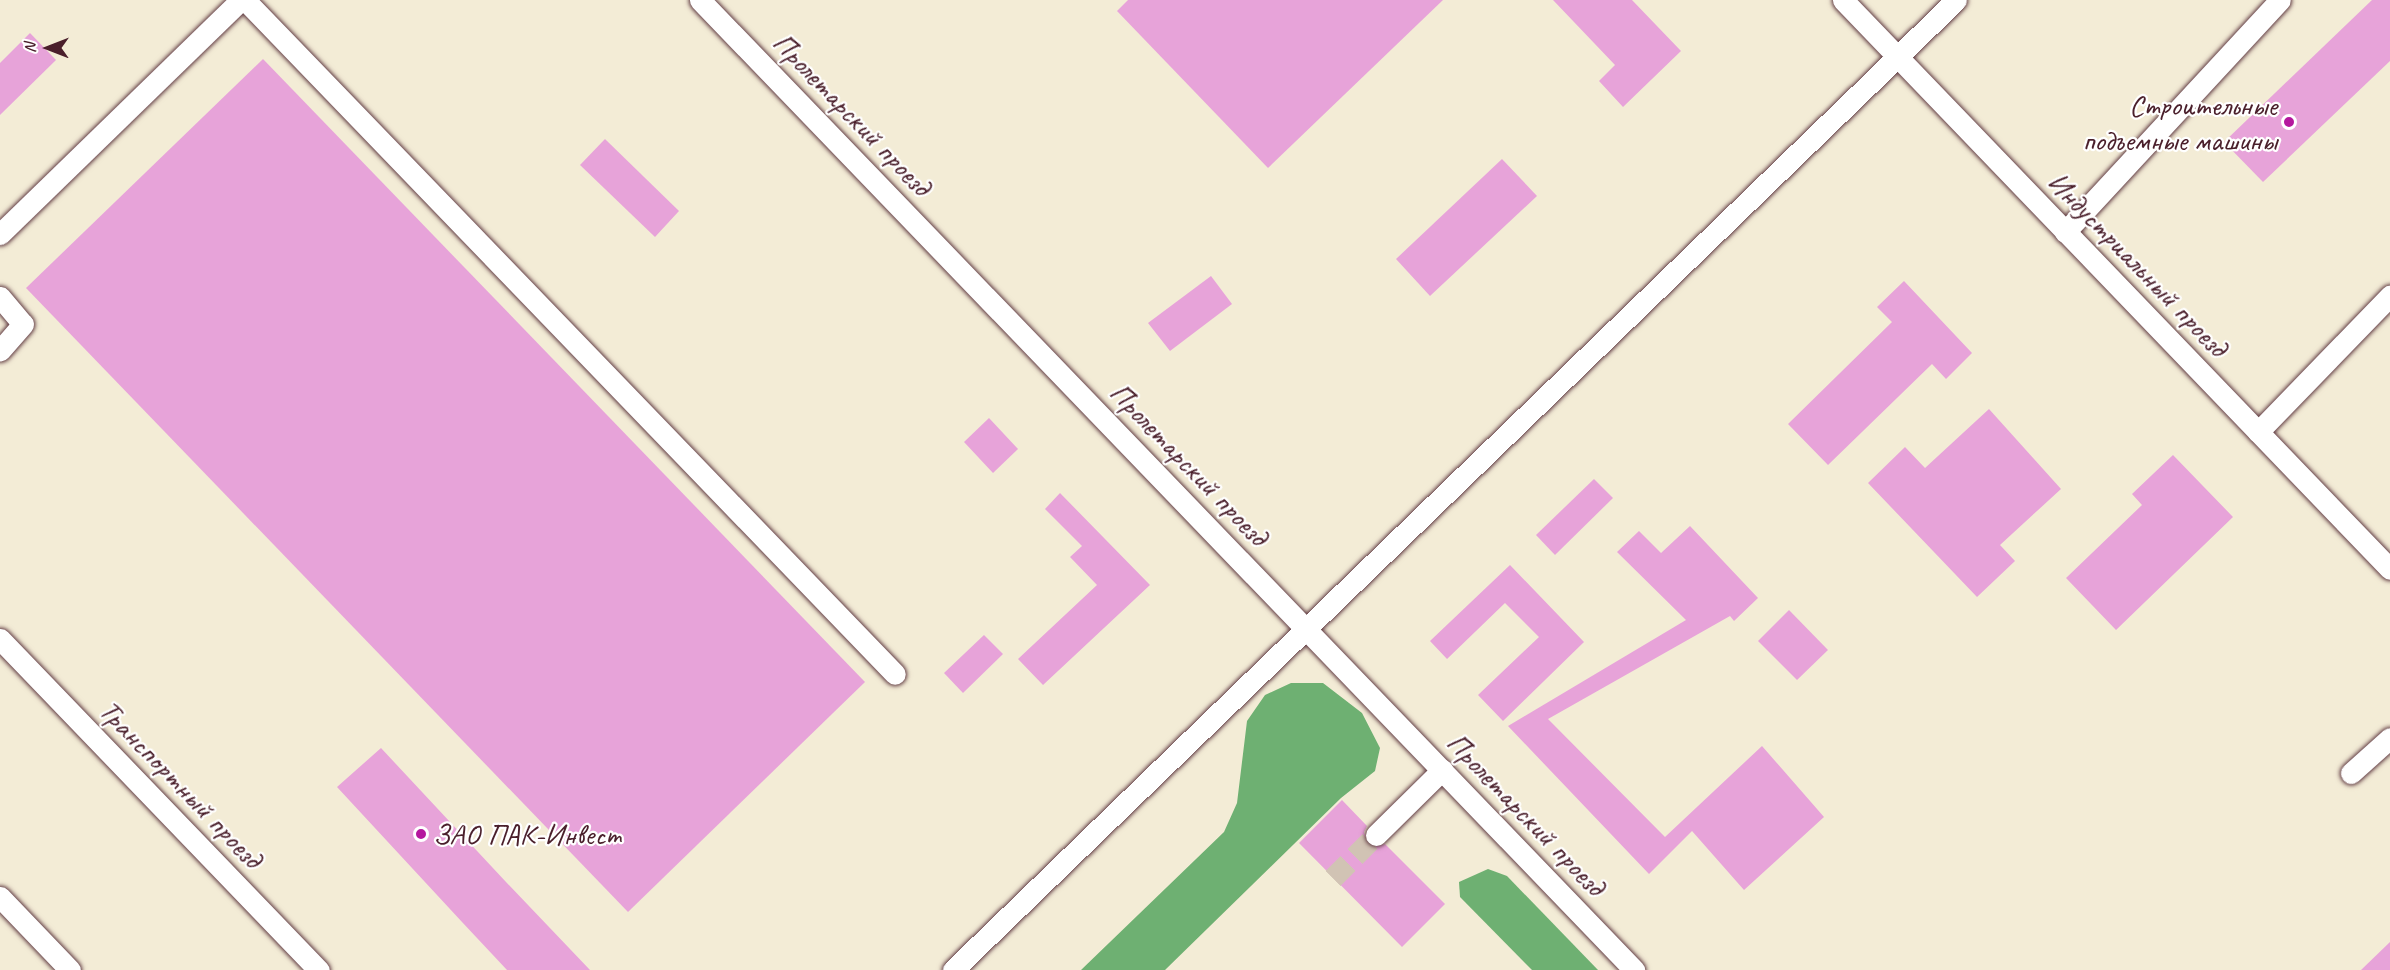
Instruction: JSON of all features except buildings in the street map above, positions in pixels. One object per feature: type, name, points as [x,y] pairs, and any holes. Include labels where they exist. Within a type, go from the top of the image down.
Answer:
[{"type":"street","points":[[0,234],[243,0],[895,674]]},
{"type":"street","name":"Пролетарский проезд","points":[[700,0],[1634,970]]},
{"type":"street","name":"Индустриальный проезд","points":[[1843,0],[2390,569]]},
{"type":"street","points":[[953,970],[1304,627],[1956,0]]},
{"type":"street","points":[[2065,232],[2280,0]]},
{"type":"street","points":[[2258,432],[2390,296]]},
{"type":"street","points":[[0,297],[23,324],[0,350]]},
{"type":"street","name":"Транспортный проезд","points":[[0,639],[319,970]]},
{"type":"street","points":[[2351,773],[2390,738]]},
{"type":"street","points":[[1376,835],[1442,770]]},
{"type":"street","points":[[0,897],[70,970]]},
{"type":"green space","points":[[1291,683],[1323,683],[1362,713],[1380,748],[1375,771],[1341,798],[1165,970],[1081,970],[1224,832],[1237,803],[1247,721],[1265,695]]},
{"type":"green space","points":[[1488,869],[1507,876],[1598,970],[1532,970],[1460,897],[1459,882]]},
{"type":"tunnel","points":[[1333,878],[1376,835]]},
{"type":"place","name":"Строительные подъемные машины","points":[[2289,122]]},
{"type":"place","name":"ЗАО ПАК-Инвест","points":[[421,834]]}]
